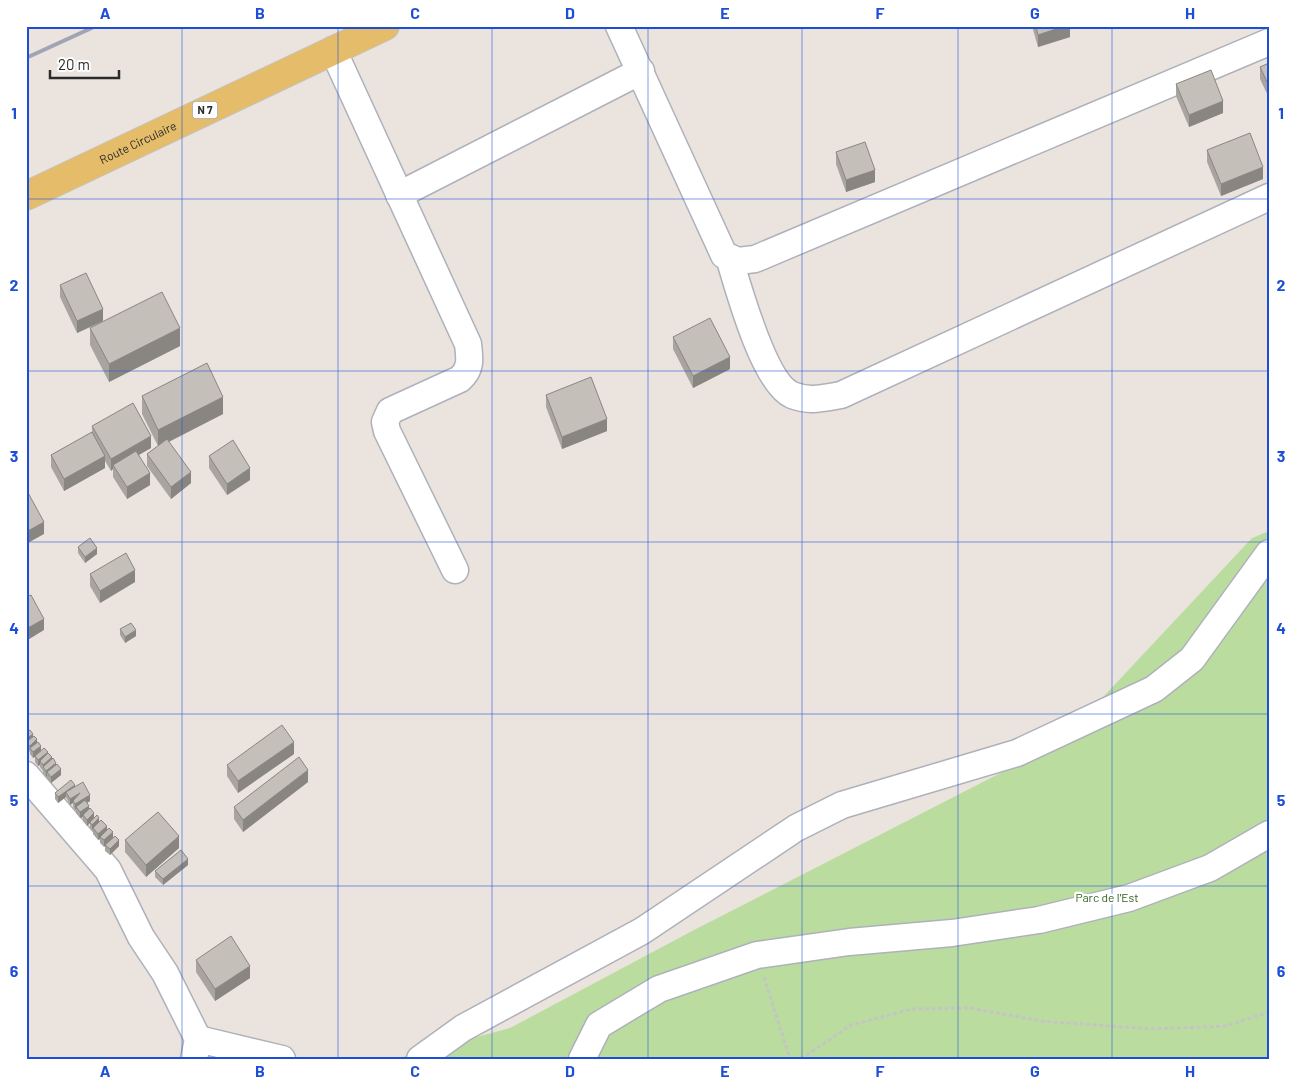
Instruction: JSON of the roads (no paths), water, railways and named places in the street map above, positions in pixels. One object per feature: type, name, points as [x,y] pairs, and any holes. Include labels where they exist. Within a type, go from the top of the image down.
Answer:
[{"type":"main road","name":"Route Circulaire","points":[[26,196],[385,26]]},
{"type":"street","points":[[619,26],[641,71],[711,231],[724,255],[738,261],[755,259],[1269,42]]},
{"type":"street","points":[[333,50],[468,344],[470,360],[468,371],[460,380],[390,411],[385,422],[455,570]]},
{"type":"street","points":[[399,194],[641,71]]},
{"type":"street","points":[[729,257],[746,315],[775,379],[790,394],[810,401],[841,395],[1269,197]]},
{"type":"street","points":[[420,1059],[463,1028],[642,931],[796,828],[834,809],[904,784],[1017,753],[1154,689],[1192,659],[1269,553]]},
{"type":"street","points":[[26,775],[108,870],[141,936],[165,973],[196,1049],[282,1059]]},
{"type":"street","points":[[582,1059],[599,1025],[659,988],[757,955],[850,942],[952,933],[1039,920],[1128,898],[1210,868],[1269,834]]},
{"type":"railway","points":[[26,58],[96,26]]},
{"type":"park label","name":"Parc de l'Est","points":[[1107,898]]}]
